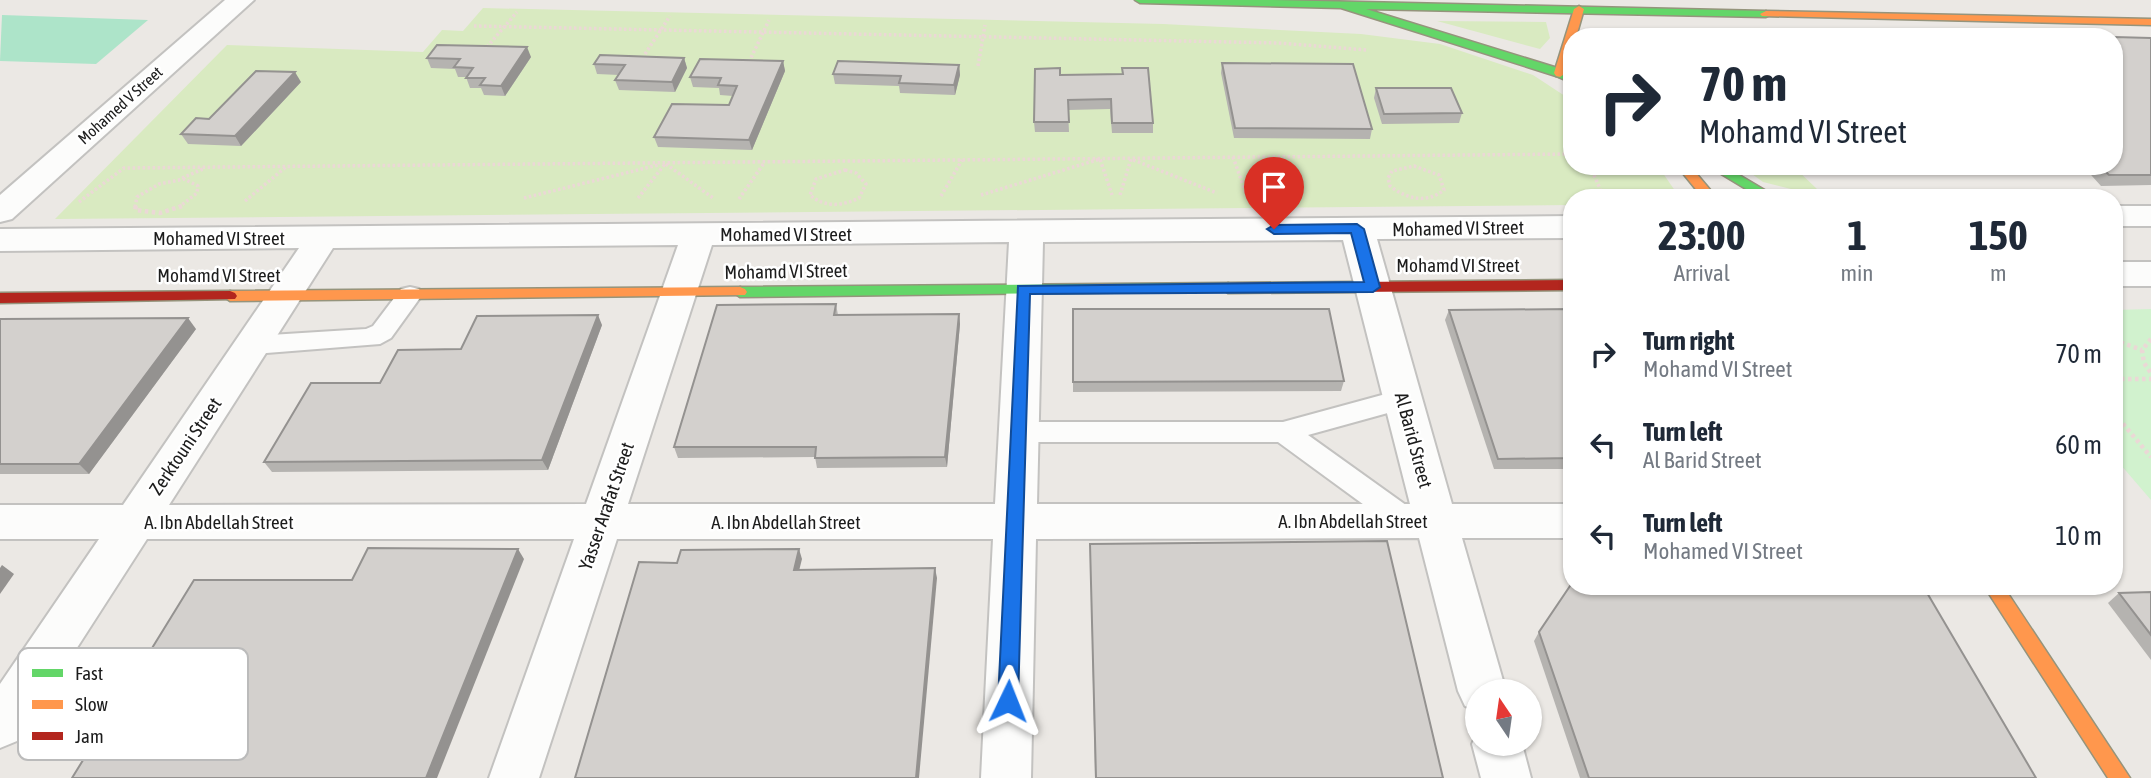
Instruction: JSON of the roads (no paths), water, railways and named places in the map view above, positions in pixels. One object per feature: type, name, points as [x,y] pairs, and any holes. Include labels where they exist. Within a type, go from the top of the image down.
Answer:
[{"type":"street","name":"Mohamed V Street","points":[[0,212],[241,0]]},
{"type":"street","points":[[1140,0],[2151,22]]},
{"type":"street","points":[[1342,5],[1563,75]]},
{"type":"street","points":[[1575,28],[1579,9]]},
{"type":"street","points":[[1691,175],[1702,189]]},
{"type":"street","points":[[1730,175],[1755,189]]},
{"type":"street","points":[[2123,216],[2151,216]]},
{"type":"street","name":"Mohamed VI Street","points":[[0,240],[323,237],[709,219],[1026,232],[1563,227]]},
{"type":"street","name":"Yasser Arafat Street","points":[[514,778],[679,293],[709,219]]},
{"type":"street","name":"Al Barid Street","points":[[1357,229],[1404,399],[1422,521],[1478,679]]},
{"type":"street","points":[[1006,778],[1026,232]]},
{"type":"street","name":"Zerktouni Street","points":[[51,648],[323,237]]},
{"type":"street","points":[[2123,274],[2151,274]]},
{"type":"street","name":"Mohamd VI Street","points":[[0,298],[1563,285]]},
{"type":"street","name":"A. Ibn Abdellah Street","points":[[0,522],[1563,521]]},
{"type":"street","points":[[1999,595],[2120,778]]},
{"type":"street","name":"Zerktouni Street","points":[[0,725],[18,698]]},
{"type":"street","points":[[1500,756],[1506,778]]},
{"type":"lane","points":[[253,345],[371,338],[382,332],[410,295]]},
{"type":"lane","points":[[1018,432],[1283,432],[1404,399]]},
{"type":"lane","points":[[1283,432],[1422,521]]}]
